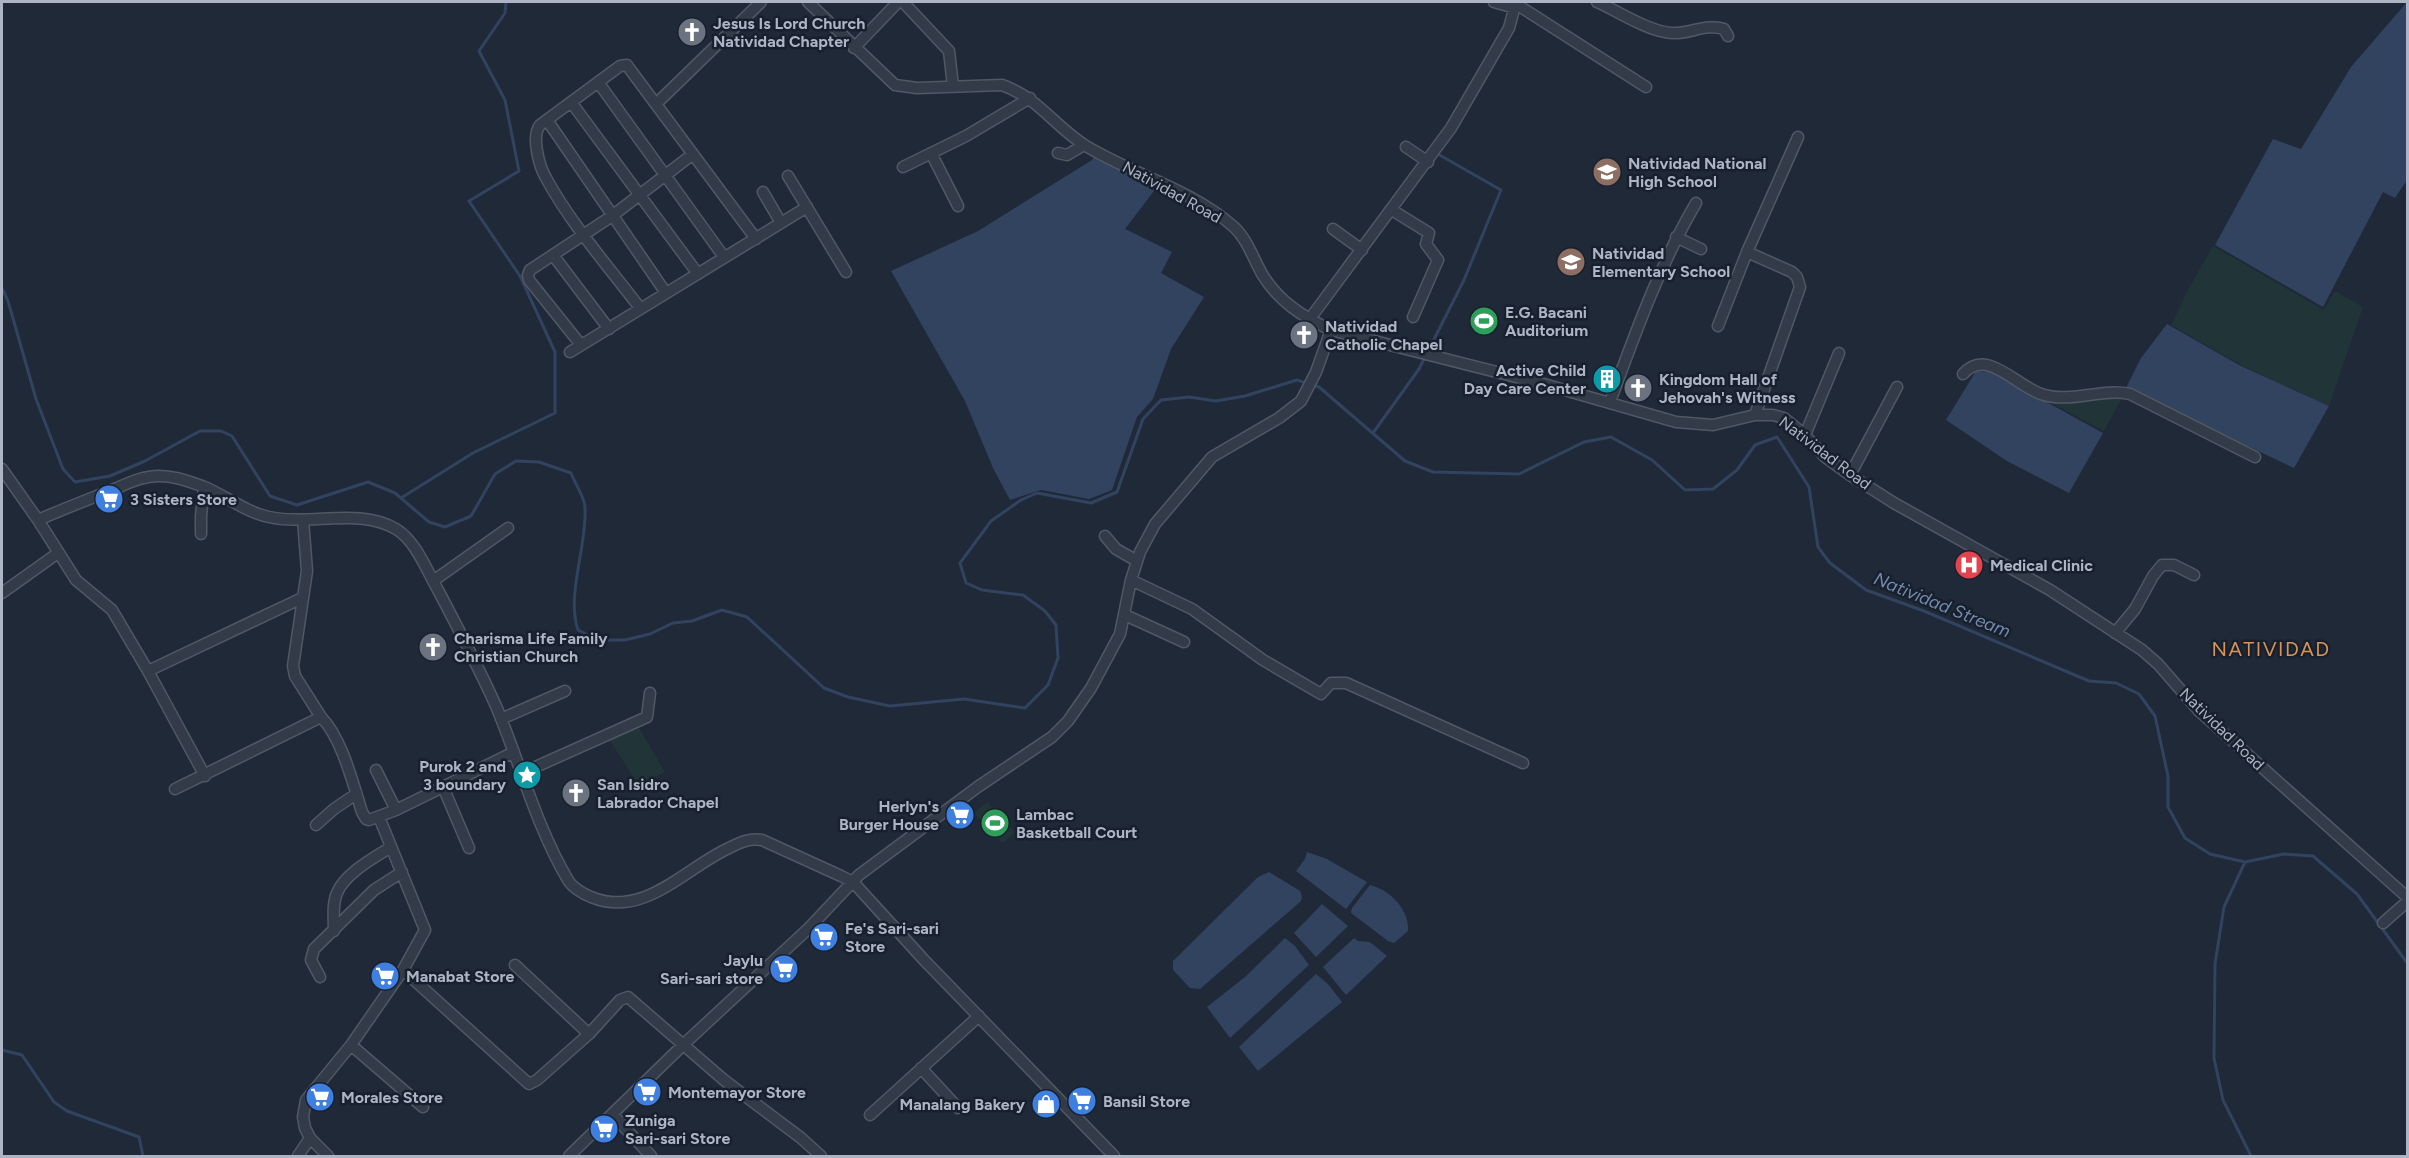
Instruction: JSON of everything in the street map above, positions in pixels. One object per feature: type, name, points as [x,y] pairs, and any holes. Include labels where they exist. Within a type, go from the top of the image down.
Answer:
[{"type":"street","points":[[656,104],[761,2]]},
{"type":"street","name":"Natividad Road","points":[[808,2],[894,85],[917,88],[1002,85],[1030,98],[1067,133],[1084,145],[1155,178],[1231,225],[1239,232],[1270,287],[1289,306],[1309,320],[1331,330],[1610,402],[1676,422],[1713,425],[1755,415],[1773,415],[1784,418],[1805,435],[1825,457],[1850,475],[1894,503],[2050,590],[2142,650],[2158,664],[2199,711],[2408,899]]},
{"type":"street","points":[[854,48],[898,2]]},
{"type":"street","points":[[903,2],[948,51],[953,86]]},
{"type":"street","points":[[1494,2],[1516,4],[1646,87]]},
{"type":"street","points":[[1597,2],[1665,32],[1684,33],[1706,26],[1724,29],[1728,36]]},
{"type":"street","points":[[1309,320],[1428,162],[1479,82],[1509,28],[1516,4]]},
{"type":"street","points":[[640,309],[544,177],[536,134],[540,125],[620,66],[627,65],[756,239]]},
{"type":"street","points":[[598,82],[724,257]]},
{"type":"street","points":[[903,167],[966,136],[1030,98]]},
{"type":"street","points":[[572,102],[698,274]]},
{"type":"street","points":[[547,120],[666,293]]},
{"type":"street","points":[[1718,326],[1747,252],[1798,137]]},
{"type":"street","points":[[1058,153],[1067,155],[1084,145]]},
{"type":"street","points":[[1406,147],[1428,162]]},
{"type":"street","points":[[931,153],[958,206]]},
{"type":"street","points":[[581,345],[528,275],[530,270],[612,216],[693,154]]},
{"type":"street","points":[[788,176],[846,272]]},
{"type":"street","points":[[763,192],[781,223]]},
{"type":"street","points":[[1610,402],[1647,302],[1676,237],[1696,203]]},
{"type":"street","points":[[570,352],[807,207]]},
{"type":"street","points":[[1392,210],[1429,233],[1426,244],[1438,260],[1413,317]]},
{"type":"street","points":[[1332,229],[1362,250]]},
{"type":"street","points":[[1676,237],[1701,249]]},
{"type":"street","points":[[1747,252],[1792,272],[1799,281],[1800,287],[1755,415]]},
{"type":"street","points":[[553,255],[609,329]]},
{"type":"street","points":[[569,1156],[684,1044],[809,928],[853,882],[880,859],[1060,730],[1075,713],[1091,688],[1120,634],[1137,561],[1155,524],[1205,464],[1228,446],[1286,414],[1300,400],[1316,372],[1331,330]]},
{"type":"street","points":[[1805,435],[1839,353]]},
{"type":"street","points":[[1962,375],[1973,365],[1983,364],[2040,394],[2053,397],[2108,392],[2130,394],[2255,457]]},
{"type":"street","points":[[1850,475],[1897,387]]},
{"type":"street","points":[[2,469],[85,590],[111,610],[148,671],[205,776]]},
{"type":"street","points":[[38,520],[138,478],[158,476],[179,478],[204,487],[265,516],[303,520],[371,520],[399,531],[416,551],[473,659],[501,719],[545,831],[569,883],[592,898],[608,902],[641,900],[677,881],[722,851],[754,839],[762,840],[853,882],[924,960],[1114,1156]]},
{"type":"street","points":[[201,534],[204,487]]},
{"type":"street","points":[[303,520],[307,571],[293,666],[295,676],[339,745],[366,819],[379,817],[396,810],[514,752]]},
{"type":"street","points":[[433,581],[508,528]]},
{"type":"street","points":[[1105,536],[1121,553],[1137,561]]},
{"type":"street","points":[[2,593],[58,553]]},
{"type":"street","points":[[2115,633],[2135,609],[2153,576],[2162,565],[2174,565],[2194,575]]},
{"type":"street","points":[[1131,580],[1192,609],[1263,660],[1322,694],[1331,683],[1346,683],[1523,763]]},
{"type":"street","points":[[148,671],[302,598]]},
{"type":"street","points":[[1125,615],[1185,642]]},
{"type":"street","points":[[501,719],[565,691]]},
{"type":"street","points":[[522,772],[647,717],[650,693]]},
{"type":"street","points":[[175,789],[321,717]]},
{"type":"street","points":[[376,770],[396,810]]},
{"type":"street","points":[[443,787],[468,849]]},
{"type":"street","points":[[316,825],[334,808],[356,794]]},
{"type":"street","points":[[328,1156],[310,1138],[303,1117],[306,1100],[351,1045],[403,970],[425,930],[379,817]]},
{"type":"street","points":[[334,931],[335,899],[340,887],[372,858],[392,847]]},
{"type":"street","points":[[320,977],[311,960],[311,955],[321,940],[334,931],[374,890],[402,872]]},
{"type":"street","points":[[2383,923],[2408,899]]},
{"type":"street","points":[[515,965],[589,1034]]},
{"type":"street","points":[[403,970],[529,1084],[537,1080],[589,1034],[620,1000],[628,997],[724,1080],[801,1138],[821,1156]]},
{"type":"street","points":[[870,1115],[979,1016]]},
{"type":"street","points":[[351,1045],[423,1107]]},
{"type":"street","points":[[921,1068],[958,1108]]},
{"type":"street","points":[[612,1114],[651,1156]]},
{"type":"street","points":[[298,1156],[310,1138]]},
{"type":"green space","points":[[2213,246],[2324,310],[2335,291],[2363,307],[2329,406],[2241,365],[2171,325]]},
{"type":"green space","points":[[2123,396],[2104,431],[2049,402],[2053,398]]},
{"type":"green space","points":[[637,725],[665,772],[639,786],[609,739]]},
{"type":"green space","name":"Lambac Basketball Court","points":[[987,802],[1015,832],[1003,843],[974,813]]},
{"type":"water","points":[[2407,2],[2407,180],[2395,198],[2383,192],[2323,307],[2215,245],[2273,139],[2301,149],[2351,67]]},
{"type":"water","points":[[1094,156],[1160,183],[1125,229],[1172,252],[1161,273],[1204,297],[1171,349],[1153,399],[1137,417],[1112,490],[1089,499],[1041,490],[1010,500],[993,468],[965,401],[891,271],[978,231],[1092,160]]},
{"type":"water","points":[[2167,324],[2239,365],[2329,406],[2294,468],[2126,388],[2141,358]]},
{"type":"water","points":[[1976,371],[1992,372],[2103,433],[2069,493],[2007,461],[1946,420]]},
{"type":"water","points":[[1307,852],[1327,859],[1367,882],[1346,909],[1296,871]]},
{"type":"water","points":[[1269,872],[1300,891],[1301,901],[1200,989],[1190,988],[1173,970],[1173,961],[1258,877]]},
{"type":"water","points":[[1370,885],[1391,896],[1406,916],[1408,931],[1394,943],[1351,913],[1352,908]]},
{"type":"water","points":[[1322,904],[1348,926],[1316,957],[1294,933]]},
{"type":"water","points":[[1285,938],[1295,946],[1309,965],[1230,1038],[1207,1007],[1245,977]]},
{"type":"water","points":[[1354,938],[1358,941],[1370,942],[1387,956],[1346,995],[1323,967]]},
{"type":"water","points":[[1316,974],[1328,984],[1342,1002],[1258,1071],[1239,1047]]},
{"type":"waterway","points":[[401,498],[473,453],[555,413],[555,352],[520,276],[469,201],[519,171],[505,100],[479,51],[505,13],[506,2]]},
{"type":"waterway","points":[[1373,433],[1419,369],[1464,280],[1501,190],[1436,153]]},
{"type":"waterway","name":"Natividad Stream","points":[[2,288],[8,301],[36,399],[63,469],[75,482],[110,476],[145,461],[200,431],[221,431],[232,436],[270,496],[297,505],[368,482],[395,493],[429,522],[445,527],[471,516],[495,474],[516,461],[539,462],[571,473],[585,504],[585,523],[574,602],[578,630],[598,640],[625,640],[650,634],[673,623],[692,621],[722,610],[747,617],[824,688],[848,697],[890,706],[964,699],[1025,708],[1048,685],[1058,658],[1056,625],[1045,611],[1023,595],[982,590],[966,583],[960,563],[991,521],[1021,500],[1037,493],[1091,503],[1117,492],[1143,419],[1161,400],[1189,397],[1216,401],[1245,396],[1297,380],[1319,387],[1405,461],[1433,472],[1519,474],[1584,442],[1611,437],[1652,460],[1685,490],[1713,489],[1737,470],[1755,445],[1777,437],[1809,487],[1818,547],[1830,563],[1866,590],[1924,611],[2089,681],[2116,683],[2139,694],[2155,716],[2168,776],[2168,807],[2185,838],[2210,854],[2245,862],[2284,854],[2313,856],[2357,894],[2408,964]]},
{"type":"waterway","points":[[2245,862],[2224,907],[2215,964],[2214,1058],[2223,1100],[2251,1156]]},
{"type":"waterway","points":[[2,1050],[22,1055],[54,1102],[67,1111],[139,1137],[143,1156]]},
{"type":"place","name":"Jesus Is Lord Church Natividad Chapter","points":[[692,32]]},
{"type":"place","name":"Natividad National High School","points":[[1607,172]]},
{"type":"place","name":"Natividad Elementary School","points":[[1571,262]]},
{"type":"place","name":"E.G. Bacani Auditorium","points":[[1484,321]]},
{"type":"place","name":"Natividad Catholic Chapel","points":[[1304,335]]},
{"type":"place","name":"Active Child Day Care Center","points":[[1607,379]]},
{"type":"place","name":"Kingdom Hall of Jehovah's Witness","points":[[1638,388]]},
{"type":"place","name":"3 Sisters Store","points":[[109,499]]},
{"type":"place","name":"Medical Clinic","points":[[1969,565]]},
{"type":"place","name":"Charisma Life Family Christian Church","points":[[433,647]]},
{"type":"place","name":"Purok 2 and 3 boundary","points":[[527,775]]},
{"type":"place","name":"San Isidro Labrador Chapel","points":[[576,793]]},
{"type":"place","name":"Herlyn's Burger House","points":[[960,815]]},
{"type":"place","name":"Lambac Basketball Court","points":[[995,823]]},
{"type":"place","name":"Fe's Sari-sari Store","points":[[824,937]]},
{"type":"place","name":"Jaylu Sari-sari store","points":[[784,969]]},
{"type":"place","name":"Manabat Store","points":[[385,976]]},
{"type":"place","name":"Montemayor Store","points":[[647,1092]]},
{"type":"place","name":"Morales Store","points":[[320,1097]]},
{"type":"place","name":"Bansil Store","points":[[1082,1101]]},
{"type":"place","name":"Manalang Bakery","points":[[1046,1104]]},
{"type":"place","name":"Zuniga Sari-sari Store","points":[[604,1129]]},
{"type":"district","name":"NATIVIDAD","points":[[2271,649]]}]
